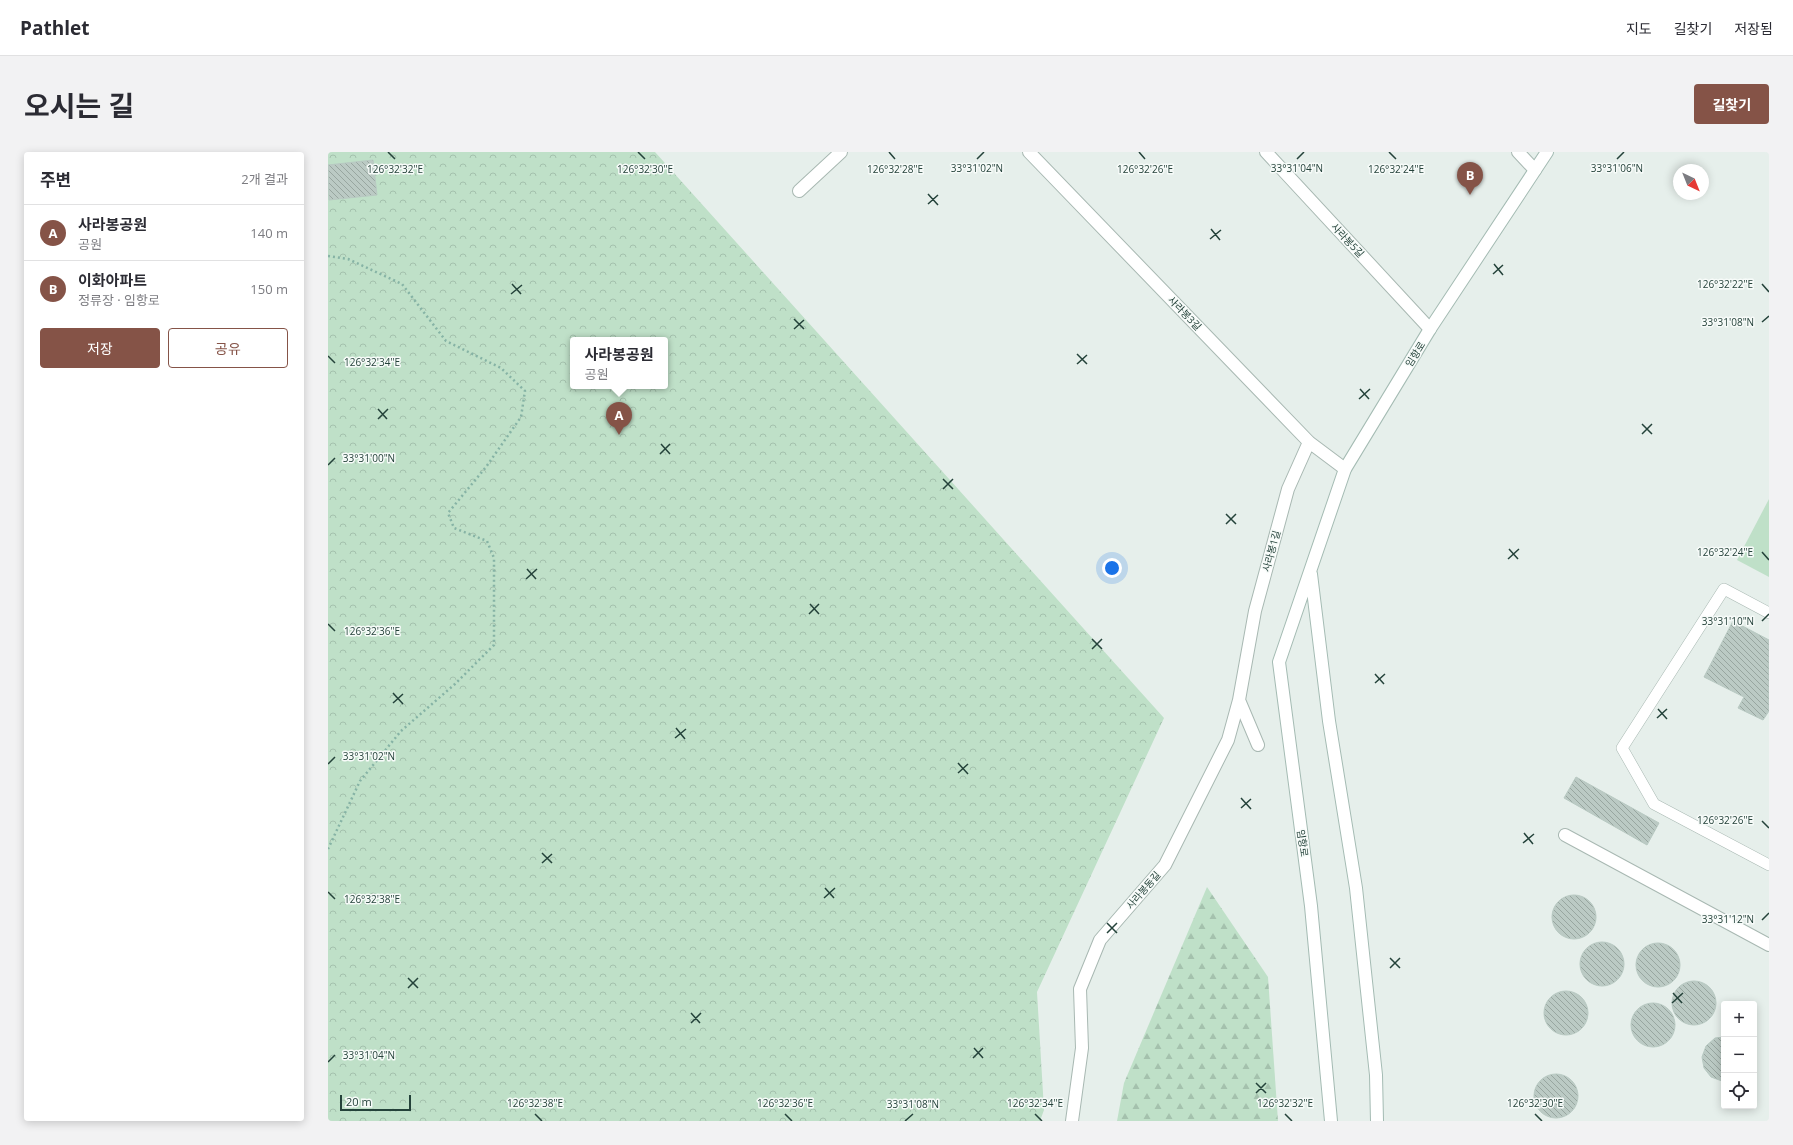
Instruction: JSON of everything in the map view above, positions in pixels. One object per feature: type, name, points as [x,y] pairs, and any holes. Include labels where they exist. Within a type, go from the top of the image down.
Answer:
[{"type":"street","points":[[800,191],[841,152]]},
{"type":"street","name":"사라봉3길","points":[[1029,152],[1310,442],[1345,469]]},
{"type":"street","name":"사라봉5길","points":[[1266,152],[1430,329]]},
{"type":"street","points":[[1518,152],[1535,170]]},
{"type":"street","name":"임항로","points":[[1331,1121],[1312,906],[1279,662],[1345,469],[1430,329],[1547,152]]},
{"type":"street","name":"사라봉1길","points":[[1244,665],[1255,611],[1288,489],[1310,442]]},
{"type":"street","name":"임항로","points":[[1311,571],[1329,721],[1356,888],[1376,1076],[1377,1121]]},
{"type":"street","name":"사라봉동길","points":[[1072,1121],[1082,1048],[1080,989],[1100,940],[1165,864],[1228,740],[1239,700],[1244,665]]},
{"type":"street","points":[[1239,700],[1258,745]]},
{"type":"street","points":[[1565,835],[1769,946]]},
{"type":"lane","points":[[1769,613],[1724,589],[1622,748],[1654,804],[1769,865]]},
{"type":"path","points":[[328,256],[348,259],[402,284],[446,341],[501,368],[525,391],[521,417],[486,467],[448,513],[454,528],[487,541],[494,558],[494,645],[455,684],[401,731],[360,781],[328,849]]},
{"type":"green space","points":[[328,152],[655,152],[1164,718],[1037,992],[1044,1110],[1040,1121],[328,1121]]},
{"type":"green space","points":[[1769,499],[1769,577],[1737,560]]},
{"type":"green space","points":[[1207,887],[1268,977],[1278,1121],[1117,1121],[1124,1083]]},
{"type":"building","points":[[373,160],[377,195],[329,200],[328,165]]},
{"type":"building","points":[[1733,621],[1769,640],[1769,711],[1763,720],[1738,708],[1744,697],[1704,677]]},
{"type":"building","points":[[1576,777],[1659,823],[1647,845],[1564,798]]},
{"type":"building","points":[[1570,895],[1578,895],[1590,901],[1596,913],[1596,921],[1590,933],[1578,939],[1570,939],[1558,933],[1552,921],[1552,913],[1558,901]]},
{"type":"building","points":[[1598,942],[1606,942],[1618,948],[1624,960],[1624,968],[1618,980],[1606,986],[1598,986],[1586,980],[1580,968],[1580,960],[1586,948]]},
{"type":"building","points":[[1654,943],[1662,943],[1674,949],[1680,961],[1680,969],[1674,981],[1662,987],[1654,987],[1642,981],[1636,969],[1636,961],[1642,949]]},
{"type":"building","points":[[1690,981],[1698,981],[1710,987],[1716,999],[1716,1007],[1710,1019],[1698,1025],[1690,1025],[1678,1019],[1672,1007],[1672,999],[1678,987]]},
{"type":"building","points":[[1562,991],[1570,991],[1582,997],[1588,1009],[1588,1017],[1582,1029],[1570,1035],[1562,1035],[1550,1029],[1544,1017],[1544,1009],[1550,997]]},
{"type":"building","points":[[1649,1003],[1657,1003],[1669,1009],[1675,1021],[1675,1029],[1669,1041],[1657,1047],[1649,1047],[1637,1041],[1631,1029],[1631,1021],[1637,1009]]},
{"type":"building","points":[[1721,1037],[1721,1081],[1711,1077],[1704,1068],[1702,1057],[1706,1046],[1715,1038]]},
{"type":"building","points":[[1552,1074],[1560,1074],[1572,1080],[1578,1092],[1578,1100],[1572,1112],[1560,1118],[1552,1118],[1540,1112],[1534,1100],[1534,1092],[1540,1080]]},
{"type":"place","name":"이화아파트","points":[[1470,195]]},
{"type":"place","name":"사라봉공원","points":[[619,435]]}]
